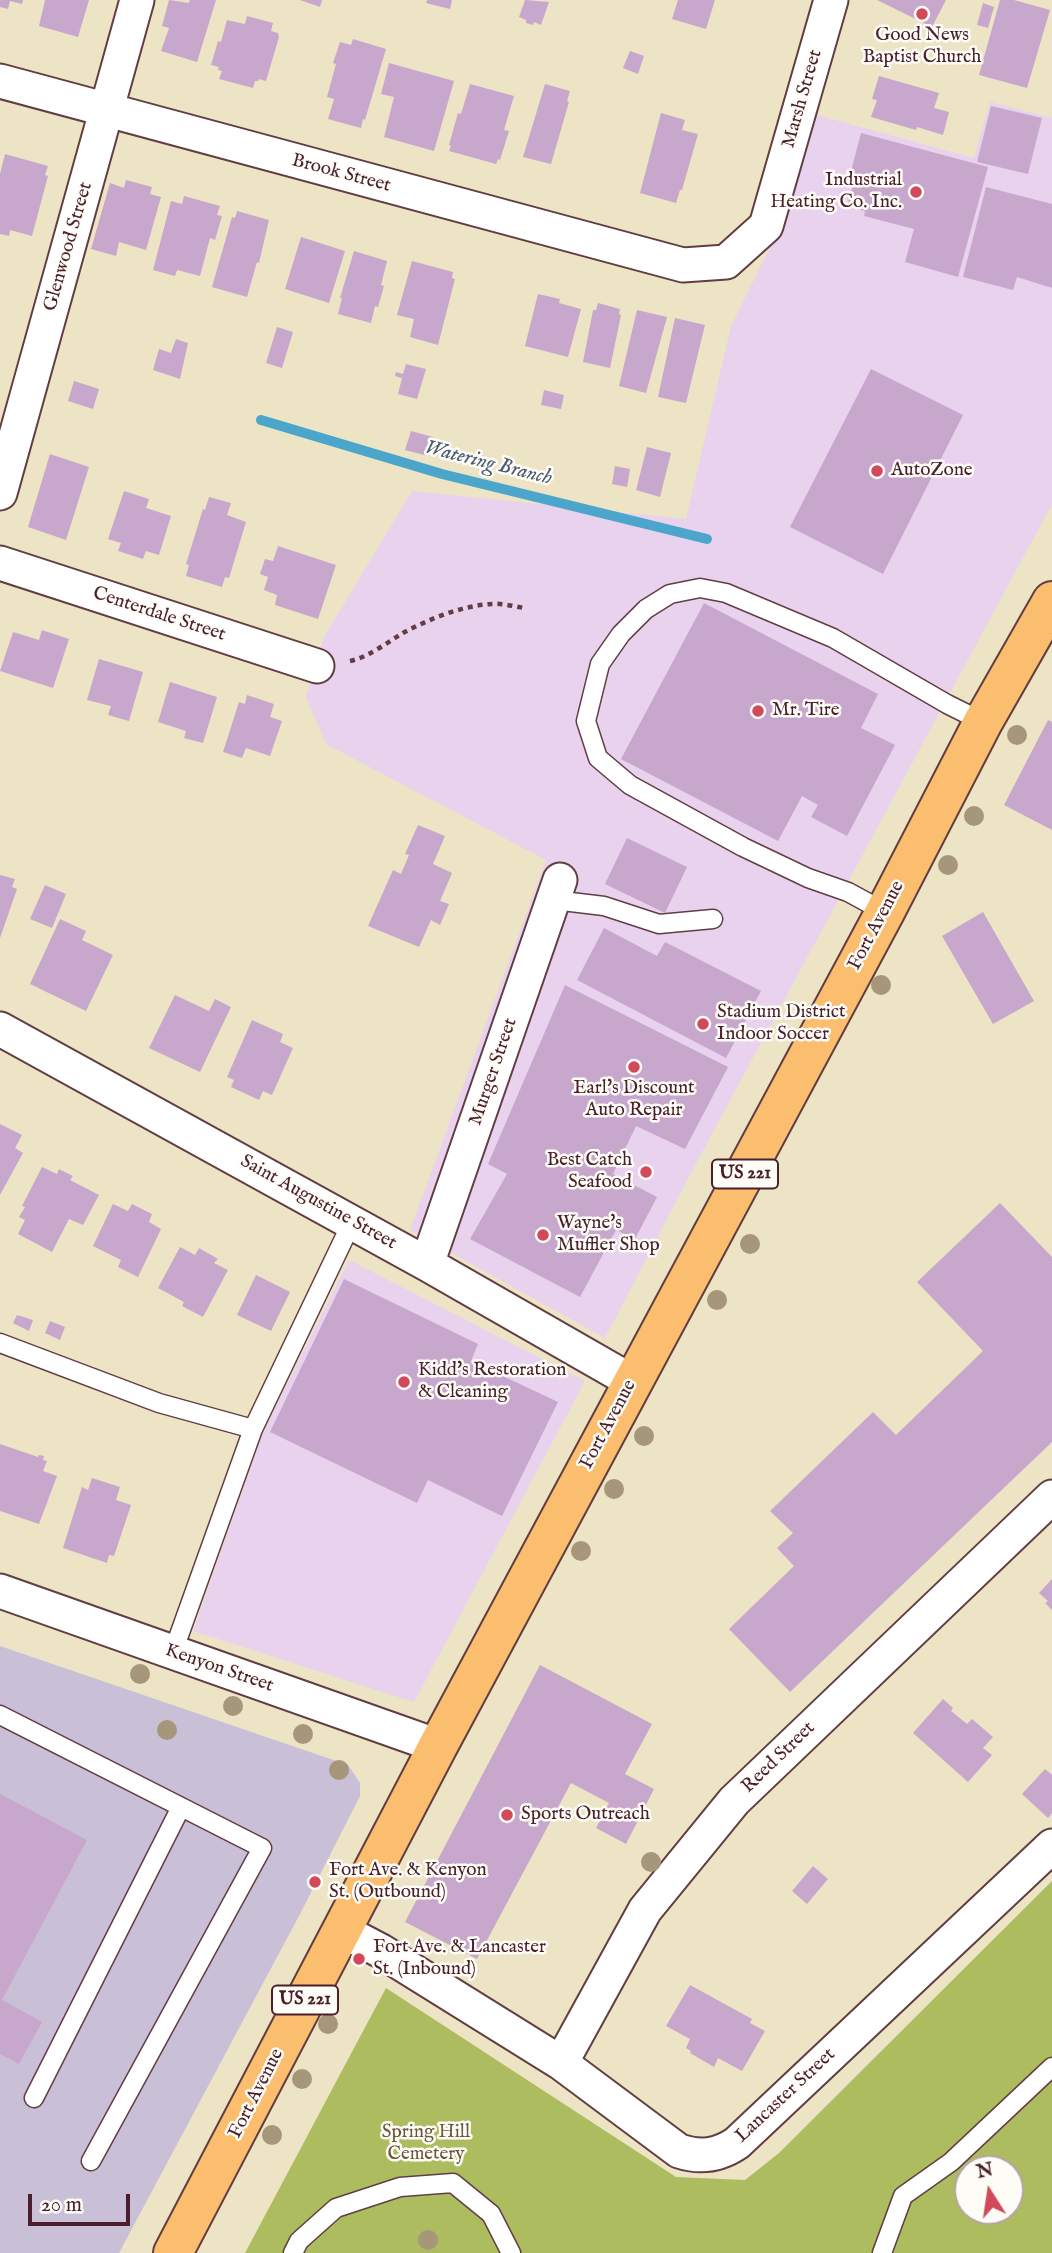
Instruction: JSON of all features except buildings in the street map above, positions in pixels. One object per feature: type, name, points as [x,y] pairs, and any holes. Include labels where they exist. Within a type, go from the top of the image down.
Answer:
[{"type":"main road","name":"Fort Avenue","points":[[173,2253],[438,1746],[984,722],[1052,601]]},
{"type":"street","name":"Glenwood Street","points":[[0,494],[137,0]]},
{"type":"street","name":"Marsh Street","points":[[683,265],[726,262],[766,226],[831,0]]},
{"type":"street","name":"Brook Street","points":[[0,81],[683,265]]},
{"type":"street","name":"Centerdale Street","points":[[0,563],[332,664]]},
{"type":"street","name":"Murger Street","points":[[428,1264],[557,890]]},
{"type":"street","name":"Saint Augustine Street","points":[[0,1029],[428,1264],[633,1382]]},
{"type":"street","name":"Reed Street","points":[[561,2063],[645,1910],[734,1801],[1052,1497]]},
{"type":"street","name":"Kenyon Street","points":[[0,1591],[438,1746]]},
{"type":"street","name":"Lancaster Street","points":[[341,1930],[381,1951],[561,2063],[679,2151],[704,2156],[727,2150],[737,2143],[1052,1846]]},
{"type":"lane","points":[[885,912],[848,892],[808,878],[743,847],[630,785],[598,758],[586,721],[600,664],[621,634],[646,609],[670,594],[700,588],[726,593],[833,638],[947,704],[984,722]]},
{"type":"lane","points":[[557,890],[659,924],[713,919]]},
{"type":"lane","points":[[173,1652],[253,1429],[352,1222]]},
{"type":"lane","points":[[0,1343],[159,1403],[253,1429]]},
{"type":"lane","points":[[0,1715],[262,1848],[91,2161]]},
{"type":"lane","points":[[34,2098],[181,1807]]},
{"type":"lane","points":[[882,2253],[903,2196],[951,2162],[1052,2067]]},
{"type":"lane","points":[[293,2253],[299,2241],[336,2208],[400,2187],[453,2183],[491,2214],[512,2253]]},
{"type":"path","points":[[332,664],[357,660],[430,620],[463,609],[493,603],[524,608]]},
{"type":"shaded area","points":[[990,102],[1052,118],[1052,504],[700,1156],[605,1338],[410,1230],[546,860],[326,744],[306,697],[324,637],[412,491],[686,519],[731,326],[779,229],[813,114],[974,158]]},
{"type":"shaded area","points":[[349,1260],[585,1381],[414,1702],[193,1631],[263,1432]]},
{"type":"shaded area","points":[[0,1646],[348,1765],[360,1783],[360,1796],[300,1914],[119,2253],[0,2253]]},
{"type":"green space","name":"Spring Hill Cemetery","points":[[1052,1881],[1052,2253],[245,2253],[386,1988],[676,2177],[745,2180],[779,2153]]},
{"type":"waterway","name":"Watering Branch","points":[[261,420],[442,474],[707,539]]},
{"type":"place","name":"Good News Baptist Church","points":[[922,14]]},
{"type":"place","name":"Industrial Heating Co. Inc.","points":[[916,192]]},
{"type":"place","name":"AutoZone","points":[[877,471]]},
{"type":"place","name":"Mr. Tire","points":[[758,711]]},
{"type":"place","name":"Stadium District Indoor Soccer","points":[[703,1024]]},
{"type":"place","name":"Earl's Discount Auto Repair","points":[[634,1067]]},
{"type":"place","name":"Best Catch Seafood","points":[[646,1172]]},
{"type":"place","name":"Wayne's Muffler Shop","points":[[543,1235]]},
{"type":"place","name":"Kidd's Restoration & Cleaning","points":[[404,1382]]},
{"type":"place","name":"Sports Outreach","points":[[507,1815]]},
{"type":"place","name":"Fort Ave. & Kenyon St. (Outbound)","points":[[315,1882]]},
{"type":"place","name":"Fort Ave. & Lancaster St. (Inbound)","points":[[359,1959]]}]
